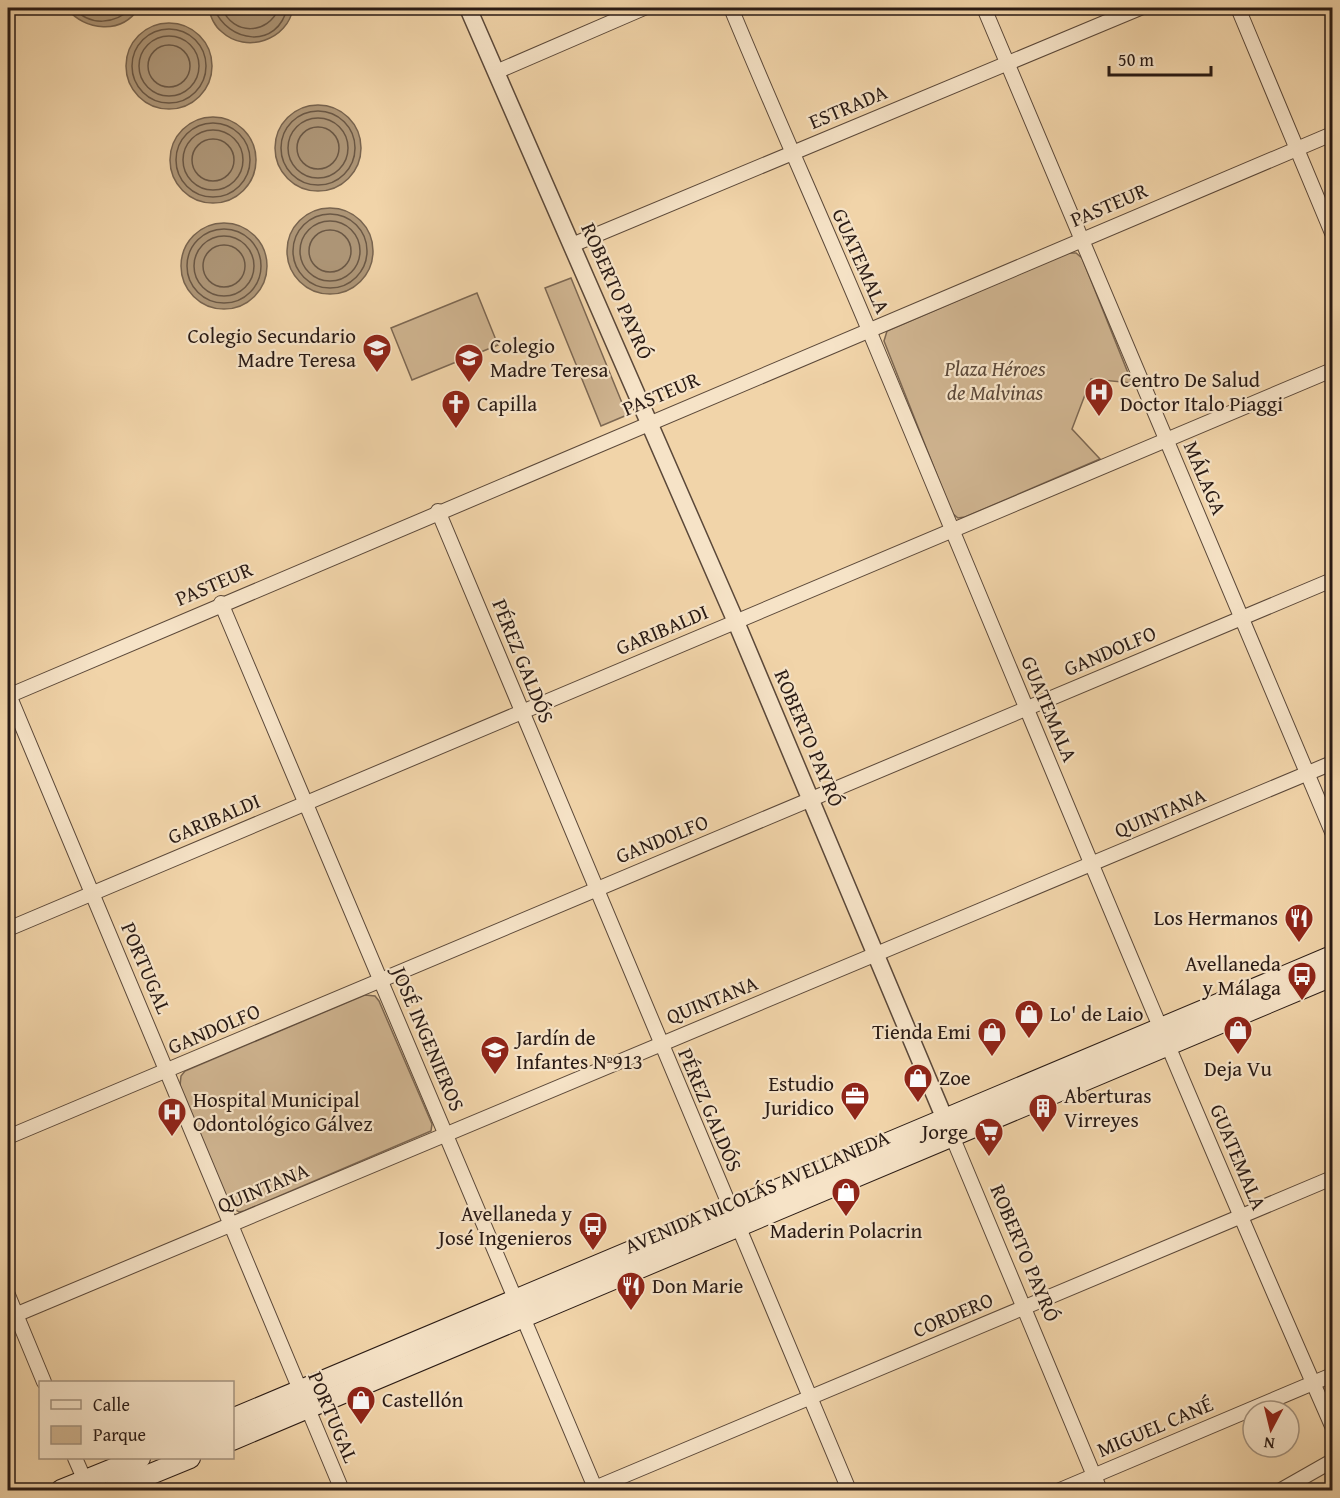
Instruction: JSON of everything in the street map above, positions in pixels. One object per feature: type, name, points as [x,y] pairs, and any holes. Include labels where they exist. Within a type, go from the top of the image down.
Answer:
[{"type":"main road","name":"AVENIDA NICOLÁS AVELLANEDA","points":[[1165,1037],[1332,956]]},
{"type":"main road","name":"AVENIDA NICOLÁS AVELLANEDA","points":[[234,1418],[303,1399],[1165,1037],[1332,975]]},
{"type":"main road","name":"AVENIDA NICOLÁS AVELLANEDA","points":[[234,1439],[303,1399]]},
{"type":"main road","points":[[61,1491],[87,1486],[138,1459]]},
{"type":"main road","points":[[112,1491],[188,1459]]},
{"type":"street","name":"ROBERTO PAYRÓ","points":[[468,8],[736,622],[1100,1491]]},
{"type":"street","points":[[496,72],[644,8]]},
{"type":"street","name":"GUATEMALA","points":[[731,8],[791,153],[869,330],[951,531],[1240,1217],[1332,1426]]},
{"type":"street","name":"MÁLAGA","points":[[984,8],[1332,832]]},
{"type":"street","name":"ESTRADA","points":[[572,245],[1140,8]]},
{"type":"street","points":[[1238,8],[1332,233]]},
{"type":"street","name":"PASTEUR","points":[[8,695],[220,603],[1332,134]]},
{"type":"street","name":"GARIBALDI","points":[[8,928],[1332,370]]},
{"type":"street","name":"PÉREZ GALDÓS","points":[[438,511],[849,1491]]},
{"type":"street","name":"GANDOLFO","points":[[8,1137],[168,1072],[595,889],[1332,580]]},
{"type":"street","name":"JOSÉ INGENIEROS","points":[[220,603],[594,1490]]},
{"type":"street","name":"PORTUGAL","points":[[8,695],[232,1224],[342,1491]]},
{"type":"street","name":"QUINTANA","points":[[11,1316],[1332,763]]},
{"type":"street","name":"CORDERO","points":[[594,1490],[1332,1178]]},
{"type":"street","points":[[8,1295],[11,1316],[43,1381]]},
{"type":"street","name":"MIGUEL CANÉ","points":[[1060,1491],[1332,1375]]},
{"type":"street","points":[[75,1459],[87,1486]]},
{"type":"street","points":[[1281,1491],[1332,1461]]},
{"type":"green space","name":"Plaza Héroes de Malvinas","points":[[1068,253],[1076,253],[1082,258],[1132,383],[1091,379],[1072,429],[1100,459],[958,518],[952,513],[884,341],[887,331]]},
{"type":"green space","points":[[571,278],[627,415],[601,426],[545,288]]},
{"type":"green space","points":[[477,293],[498,345],[412,380],[391,328]]},
{"type":"green space","points":[[365,995],[375,996],[379,1001],[432,1124],[431,1131],[239,1212],[230,1206],[180,1086],[181,1076],[185,1071]]},
{"type":"water","points":[[66,8],[139,8],[123,23],[103,27],[83,22]]},
{"type":"water","points":[[208,8],[293,8],[283,28],[275,35],[254,43],[232,39],[222,32],[215,24]]},
{"type":"water","points":[[169,23],[186,26],[200,35],[209,49],[212,66],[209,83],[200,97],[186,106],[169,109],[152,106],[138,97],[129,83],[126,66],[129,49],[138,35],[152,26]]},
{"type":"water","points":[[318,105],[335,108],[349,117],[358,131],[361,148],[358,165],[349,179],[335,188],[318,191],[301,188],[287,179],[278,165],[275,148],[278,131],[287,117],[301,108]]},
{"type":"water","points":[[213,117],[230,120],[244,129],[253,143],[256,160],[253,177],[244,191],[230,200],[213,203],[196,200],[182,191],[173,177],[170,160],[173,143],[182,129],[196,120]]},
{"type":"water","points":[[330,208],[347,211],[361,220],[370,234],[373,251],[370,268],[361,282],[347,291],[330,294],[313,291],[299,282],[290,268],[287,251],[290,234],[299,220],[313,211]]},
{"type":"water","points":[[224,223],[241,226],[255,235],[264,249],[267,266],[264,283],[255,297],[241,306],[224,309],[207,306],[193,297],[184,283],[181,266],[184,249],[193,235],[207,226]]},
{"type":"place","name":"Colegio Secundario Madre Teresa","points":[[377,374]]},
{"type":"place","name":"Colegio Madre Teresa","points":[[469,384]]},
{"type":"place","name":"Centro De Salud Doctor Italo Piaggi","points":[[1099,418]]},
{"type":"place","name":"Capilla","points":[[456,430]]},
{"type":"place","name":"Los Hermanos","points":[[1299,944]]},
{"type":"place","name":"Avellaneda y Málaga","points":[[1302,1002]]},
{"type":"place","name":"Lo' de Laio","points":[[1029,1040]]},
{"type":"place","name":"Deja Vu","points":[[1238,1056]]},
{"type":"place","name":"Tienda Emi","points":[[992,1058]]},
{"type":"place","name":"Jardín de Infantes Nº913","points":[[495,1076]]},
{"type":"place","name":"Zoe","points":[[918,1104]]},
{"type":"place","name":"Estudio Juridico","points":[[855,1122]]},
{"type":"place","name":"Aberturas Virreyes","points":[[1043,1134]]},
{"type":"place","name":"Hospital Municipal Odontológico Gálvez","points":[[172,1138]]},
{"type":"place","name":"Jorge","points":[[989,1158]]},
{"type":"place","name":"Maderin Polacrin","points":[[846,1218]]},
{"type":"place","name":"Avellaneda y José Ingenieros","points":[[593,1252]]},
{"type":"place","name":"Don Marie","points":[[631,1312]]},
{"type":"place","name":"Castellón","points":[[361,1426]]}]
